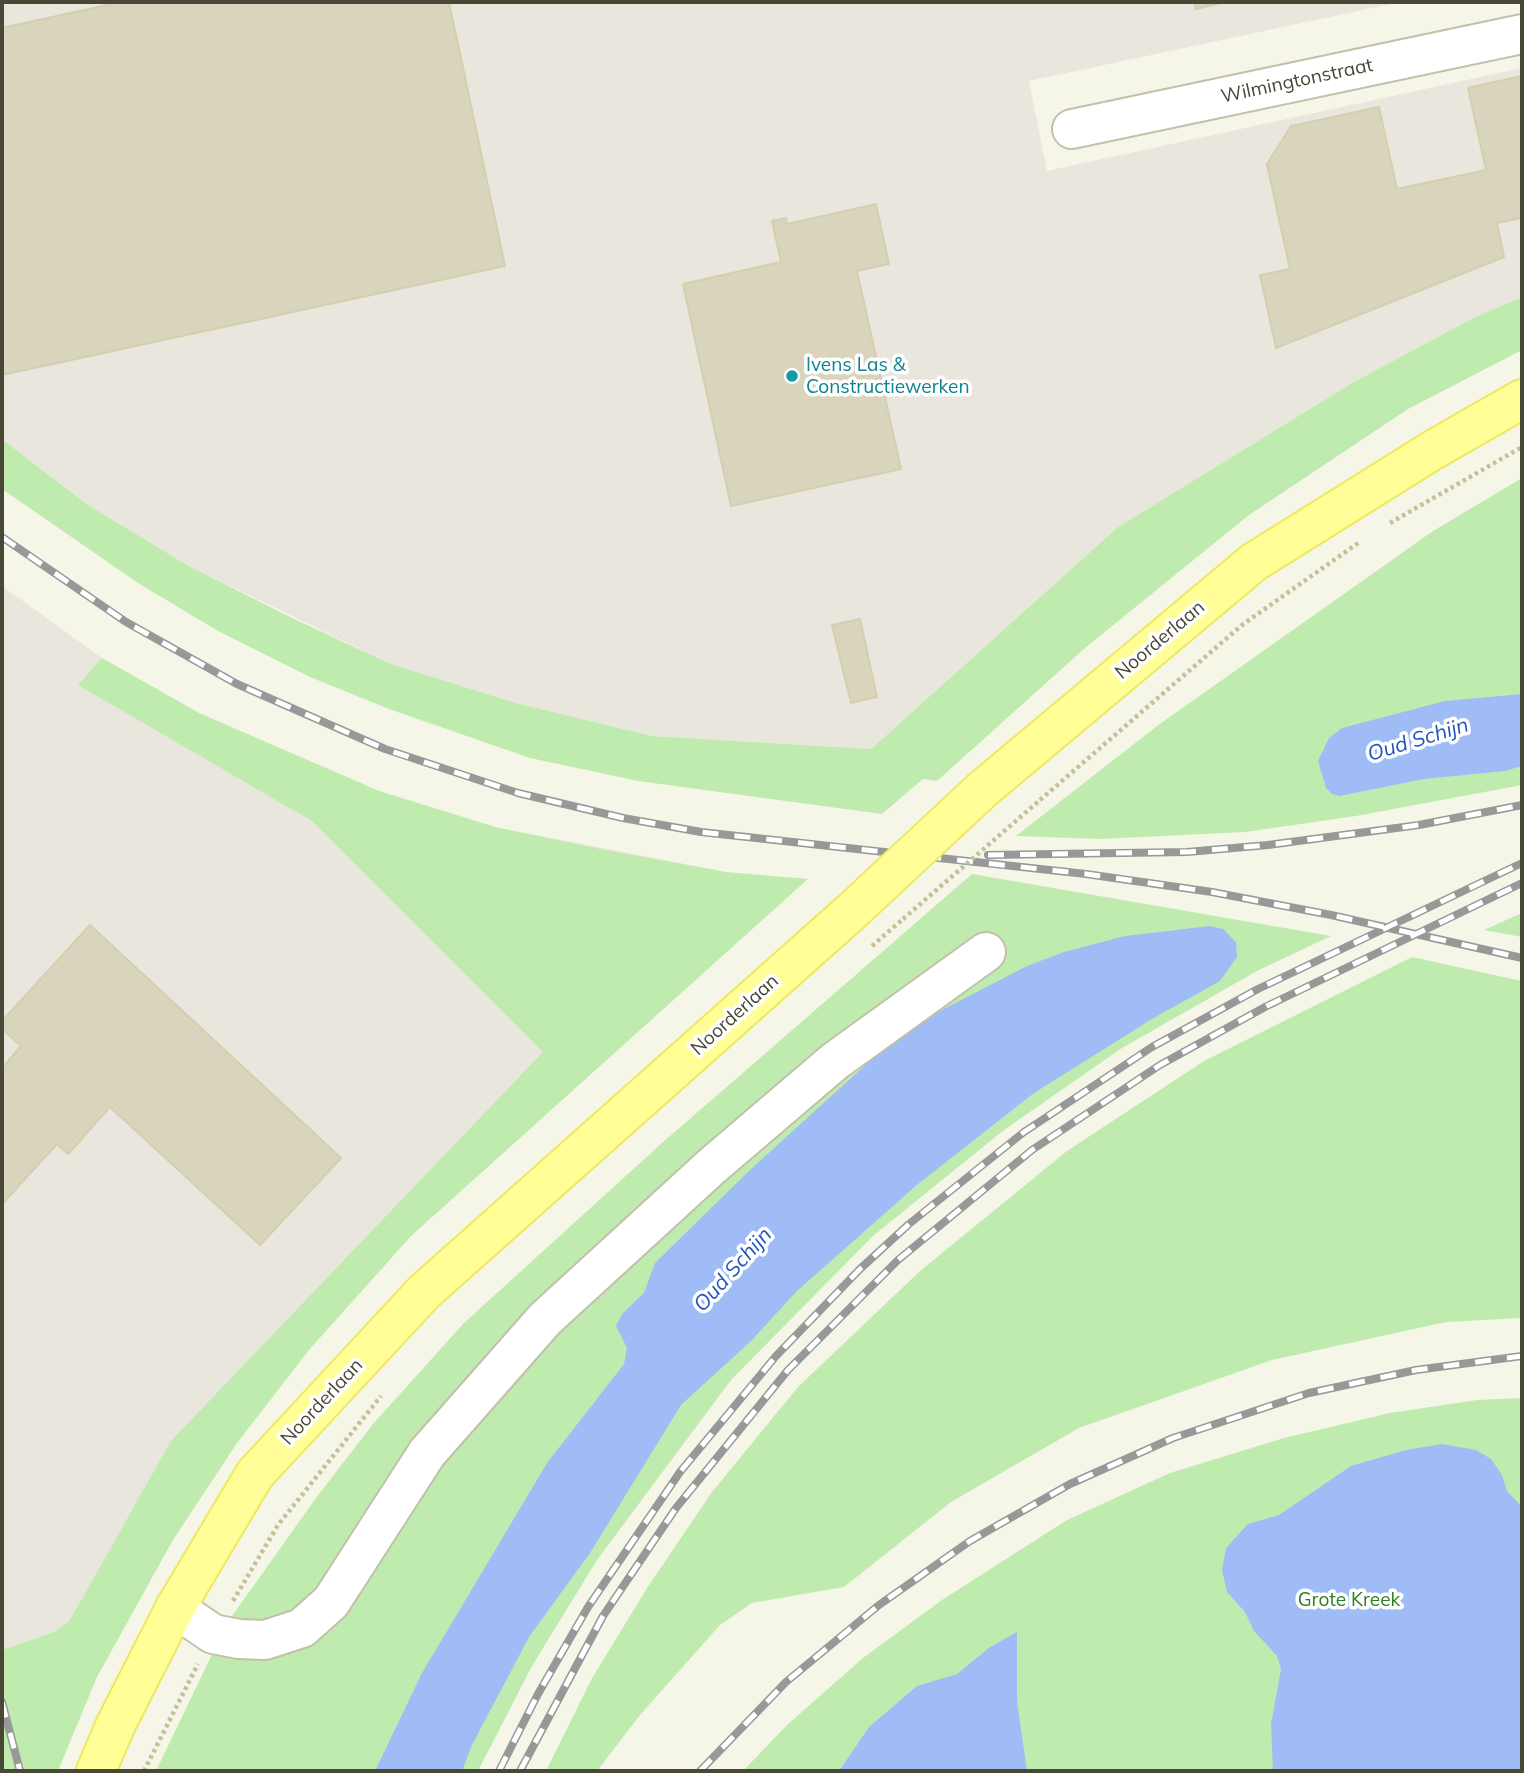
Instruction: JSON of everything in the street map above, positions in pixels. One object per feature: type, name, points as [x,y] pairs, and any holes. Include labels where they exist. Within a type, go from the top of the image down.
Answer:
[{"type":"main road","name":"Noorderlaan","points":[[96,1771],[122,1712],[175,1608],[255,1474],[424,1292],[851,912],[983,789],[1254,562],[1433,450],[1522,399]]},
{"type":"street","name":"Wilmingtonstraat","points":[[1072,129],[1522,34]]},
{"type":"street","points":[[175,1608],[213,1634],[265,1640],[302,1628],[331,1602],[426,1453],[545,1319],[712,1166],[835,1061],[986,952]]},
{"type":"path","points":[[1381,528],[1522,447]]},
{"type":"path","points":[[871,947],[1242,625],[1370,535]]},
{"type":"path","points":[[144,1771],[213,1634],[278,1525],[387,1387]]},
{"type":"shaded area","points":[[2,2],[1400,2],[1029,81],[1047,171],[1522,68],[1522,297],[1473,318],[1352,383],[1118,527],[871,749],[652,736],[516,703],[391,664],[187,565],[85,503],[2,439]]},
{"type":"shaded area","points":[[2,586],[102,658],[199,713],[379,791],[495,827],[726,872],[70,1620],[55,1632],[2,1650]]},
{"type":"green space","points":[[1522,297],[1522,350],[1408,409],[1249,515],[1085,648],[937,781],[923,779],[882,814],[638,781],[530,758],[389,709],[310,677],[218,631],[138,583],[2,489],[2,439],[85,503],[187,565],[391,664],[516,703],[652,736],[871,749],[1118,527],[1352,383],[1473,318]]},
{"type":"green space","points":[[1522,478],[1522,785],[1356,816],[1245,832],[1101,839],[1016,836],[1157,726],[1433,531]]},
{"type":"green space","points":[[102,658],[199,713],[379,791],[495,827],[600,849],[726,872],[808,879],[411,1236],[309,1350],[237,1443],[173,1540],[97,1677],[58,1771],[2,1771],[2,1650],[54,1632],[70,1620],[171,1441],[543,1052],[312,821],[78,685]]},
{"type":"green space","points":[[972,874],[1331,936],[1257,971],[1122,1048],[1004,1130],[873,1236],[731,1380],[597,1560],[532,1666],[478,1771],[156,1771],[227,1623],[316,1498],[373,1424],[464,1323],[662,1143]]},
{"type":"green space","points":[[1522,913],[1522,937],[1484,930]]},
{"type":"green space","points":[[1412,957],[1522,981],[1522,1318],[1446,1322],[1272,1360],[1079,1428],[951,1502],[844,1587],[752,1603],[720,1625],[640,1715],[597,1771],[546,1771],[591,1680],[647,1588],[712,1492],[798,1387],[920,1271],[1067,1151],[1204,1061]]},
{"type":"green space","name":"Grote Kreek","points":[[1522,1398],[1522,1771],[743,1771],[787,1725],[863,1658],[942,1600],[1067,1520],[1170,1473],[1284,1438],[1390,1413],[1477,1400]]},
{"type":"water","name":"Oud Schijn","points":[[1522,694],[1522,766],[1505,771],[1424,779],[1340,796],[1332,794],[1326,788],[1318,761],[1329,738],[1342,728],[1445,701]]},
{"type":"water","name":"Oud Schijn","points":[[1210,926],[1223,929],[1236,942],[1237,957],[1220,981],[1152,1019],[1034,1093],[918,1184],[797,1291],[751,1341],[681,1405],[590,1553],[529,1637],[472,1745],[462,1771],[375,1771],[422,1673],[547,1463],[624,1364],[627,1348],[616,1326],[622,1314],[644,1293],[655,1263],[751,1169],[872,1059],[938,1012],[1027,966],[1064,952],[1125,936]]},
{"type":"water","points":[[1442,1444],[1476,1450],[1491,1459],[1502,1475],[1507,1491],[1522,1507],[1522,1771],[1273,1771],[1271,1724],[1281,1669],[1277,1656],[1254,1631],[1245,1612],[1227,1592],[1222,1570],[1226,1548],[1248,1524],[1279,1515],[1351,1466],[1406,1450]]},
{"type":"water","points":[[1017,1632],[1017,1701],[1027,1771],[839,1771],[869,1727],[917,1686],[957,1674],[990,1647]]},
{"type":"building","points":[[121,2],[449,2],[505,266],[2,375],[2,28]]},
{"type":"building","points":[[1194,2],[1225,2],[1196,9]]},
{"type":"building","points":[[1522,76],[1522,218],[1497,223],[1504,257],[1276,348],[1260,275],[1290,269],[1267,164],[1291,126],[1379,107],[1397,189],[1486,170],[1468,88]]},
{"type":"building","name":"Ivens Las & Constructiewerken","points":[[876,204],[889,264],[857,271],[901,469],[731,506],[683,284],[781,262],[772,221],[786,218],[787,224]]},
{"type":"building","points":[[860,619],[877,697],[851,703],[832,625]]},
{"type":"building","points":[[90,925],[341,1158],[260,1245],[110,1107],[68,1154],[57,1144],[2,1204],[2,1068],[21,1046],[2,1029],[2,1021]]},
{"type":"railway","points":[[2,537],[126,622],[237,684],[385,749],[518,793],[623,818],[701,832],[1086,874],[1212,892],[1331,915],[1522,958]]},
{"type":"railway","points":[[988,855],[1187,852],[1268,845],[1419,825],[1522,805]]},
{"type":"railway","points":[[499,1771],[538,1694],[588,1607],[680,1472],[776,1356],[860,1269],[909,1224],[1024,1132],[1152,1047],[1258,989],[1522,863]]},
{"type":"railway","points":[[520,1771],[603,1616],[676,1508],[788,1370],[898,1260],[1032,1150],[1160,1065],[1265,1007],[1522,883]]},
{"type":"railway","points":[[700,1771],[786,1682],[879,1605],[970,1541],[1070,1484],[1173,1438],[1309,1393],[1416,1370],[1522,1356]]},
{"type":"railway","points":[[2,1702],[20,1771]]},
{"type":"place","name":"Ivens Las & Constructiewerken","points":[[792,376]]}]
